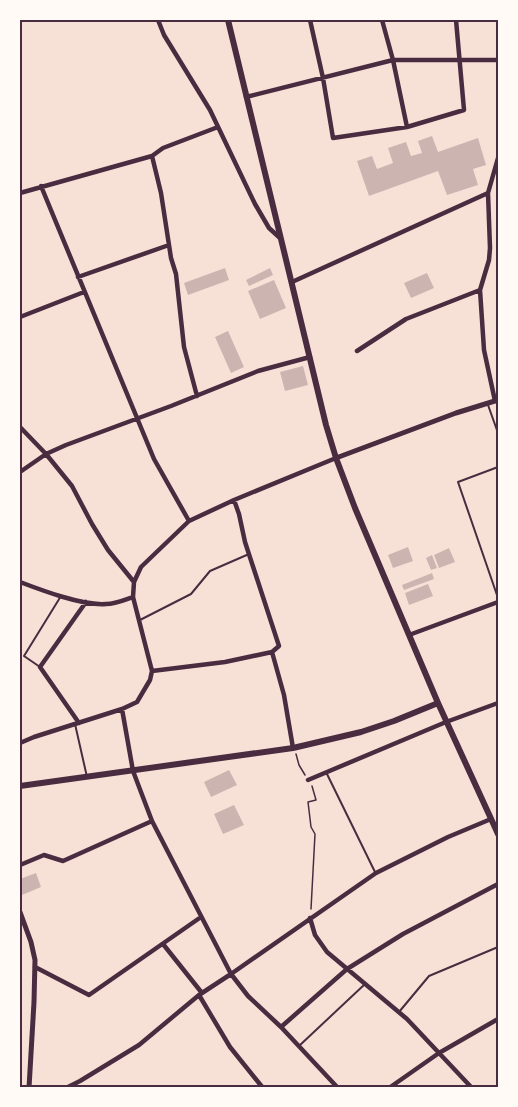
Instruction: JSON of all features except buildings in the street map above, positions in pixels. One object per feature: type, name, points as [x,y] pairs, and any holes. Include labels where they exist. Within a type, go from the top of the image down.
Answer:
[{"type":"main road","points":[[228,20],[326,425],[336,458],[446,722],[498,834]]},
{"type":"main road","points":[[20,786],[293,748],[361,732],[438,703]]},
{"type":"street","points":[[158,20],[164,35],[210,110],[269,228],[282,240]]},
{"type":"street","points":[[310,20],[333,138],[407,127],[464,110],[456,20]]},
{"type":"street","points":[[382,20],[407,127]]},
{"type":"street","points":[[246,97],[393,60],[498,60]]},
{"type":"street","points":[[20,193],[152,156],[163,148],[218,127]]},
{"type":"street","points":[[152,156],[176,274],[184,347],[198,396]]},
{"type":"street","points":[[20,743],[122,709],[136,702],[150,681],[152,671],[133,597],[134,582],[141,567],[189,522],[234,500],[336,458],[497,400],[484,350],[480,290],[489,260],[490,248],[488,193],[498,158]]},
{"type":"street","points":[[41,186],[136,419],[154,459],[189,522]]},
{"type":"street","points":[[292,282],[488,193]]},
{"type":"street","points":[[78,277],[169,246]]},
{"type":"street","points":[[357,351],[406,319],[480,290]]},
{"type":"street","points":[[20,317],[84,292]]},
{"type":"street","points":[[20,472],[46,454],[66,445],[198,396],[268,367],[310,357]]},
{"type":"street","points":[[20,427],[72,486],[108,550],[134,582]]},
{"type":"street","points":[[152,671],[225,662],[272,652],[279,646],[234,500]]},
{"type":"street","points":[[20,582],[61,596],[103,605],[133,597]]},
{"type":"street","points":[[409,635],[498,600]]},
{"type":"street","points":[[77,723],[40,667],[86,602]]},
{"type":"street","points":[[272,652],[284,695],[293,748]]},
{"type":"street","points":[[308,780],[446,722],[498,703]]},
{"type":"street","points":[[122,709],[133,771],[152,821],[231,974],[248,996],[338,1088]]},
{"type":"street","points":[[66,1088],[139,1045],[201,994],[376,873],[448,837],[491,819]]},
{"type":"street","points":[[20,865],[44,855],[63,861],[152,821]]},
{"type":"street","points":[[280,1027],[347,969],[403,934],[498,884]]},
{"type":"street","points":[[20,912],[31,942],[35,967],[29,1088]]},
{"type":"street","points":[[35,967],[89,995],[201,917]]},
{"type":"street","points":[[310,918],[315,935],[327,952],[407,1019],[472,1088]]},
{"type":"street","points":[[163,944],[201,994],[230,1047],[263,1088]]},
{"type":"street","points":[[389,1088],[439,1053],[498,1019]]},
{"type":"lane","points":[[488,403],[498,433]]},
{"type":"lane","points":[[498,466],[458,482],[498,600]]},
{"type":"lane","points":[[139,620],[191,594],[210,571],[249,554]]},
{"type":"lane","points":[[40,667],[24,656],[61,596]]},
{"type":"lane","points":[[77,723],[87,777]]},
{"type":"lane","points":[[326,772],[376,873]]},
{"type":"lane","points":[[399,1012],[429,976],[498,947]]},
{"type":"lane","points":[[299,1046],[365,984]]},
{"type":"path","points":[[293,748],[299,765],[313,788],[316,800],[308,802],[311,827],[315,834],[310,918]]}]
